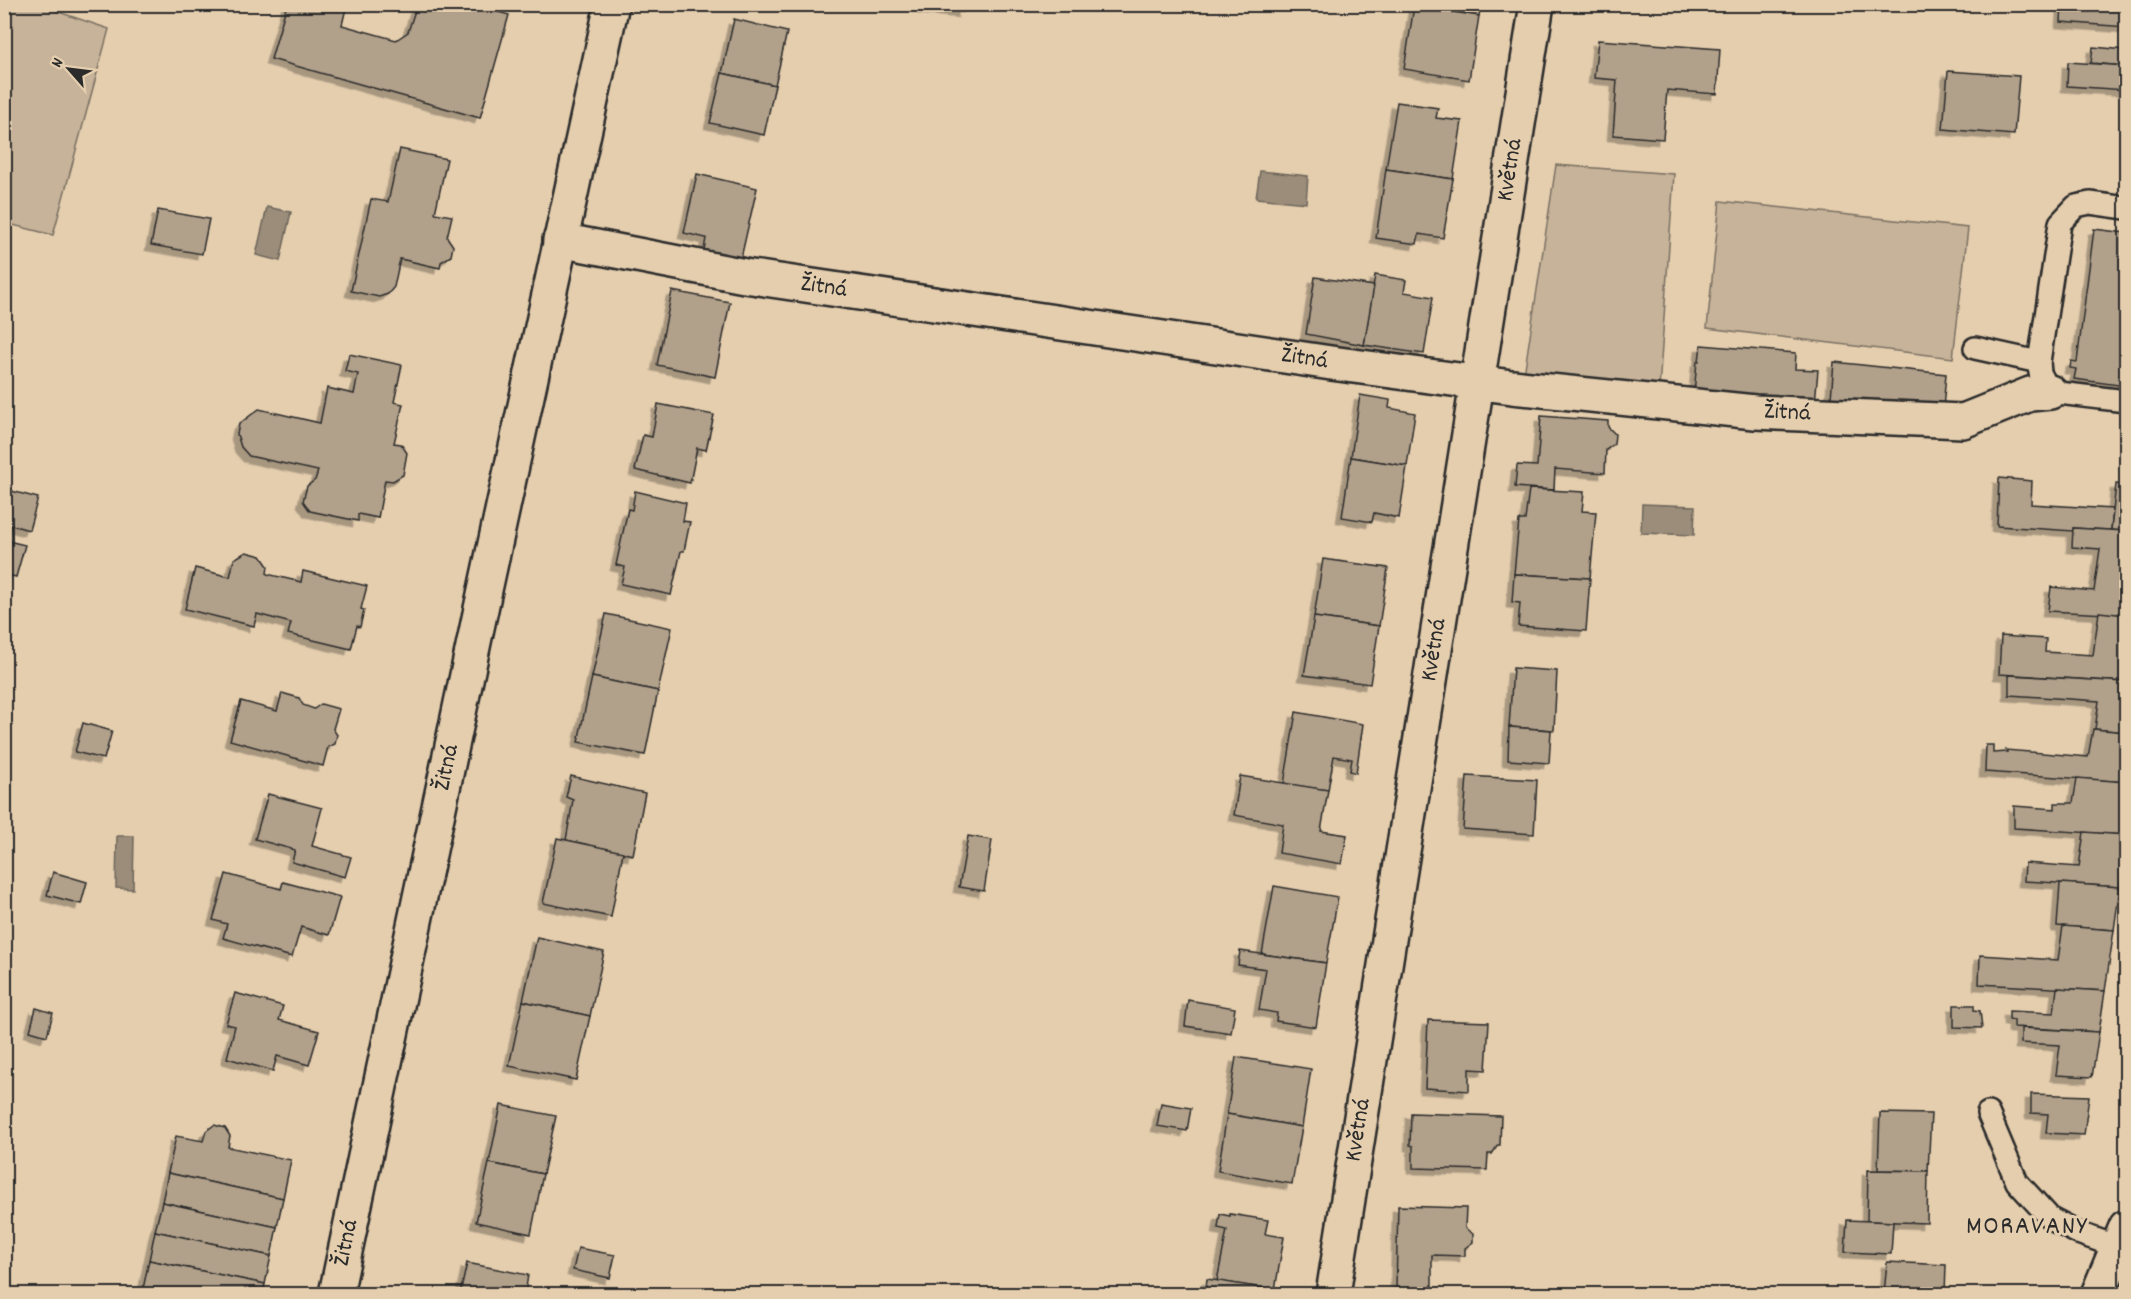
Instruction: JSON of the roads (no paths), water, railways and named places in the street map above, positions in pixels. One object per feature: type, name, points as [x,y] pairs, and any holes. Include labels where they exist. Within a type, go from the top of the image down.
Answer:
[{"type":"street","name":"Žitná","points":[[336,1294],[612,4]]},
{"type":"street","name":"Květná","points":[[1333,1294],[1537,4]]},
{"type":"street","name":"Žitná","points":[[560,240],[745,276],[1342,365],[1477,383],[1755,412],[1963,421],[2030,394],[2044,377]]},
{"type":"street","points":[[2098,1294],[2122,1237]]},
{"type":"lane","points":[[2044,377],[2060,224],[2076,206],[2090,203],[2127,208]]},
{"type":"lane","points":[[1975,348],[2044,377],[2127,401]]},
{"type":"lane","points":[[1988,1113],[2017,1182],[2051,1218],[2078,1233],[2122,1237]]},
{"type":"district","name":"MORAVANY","points":[[2027,1227]]}]
